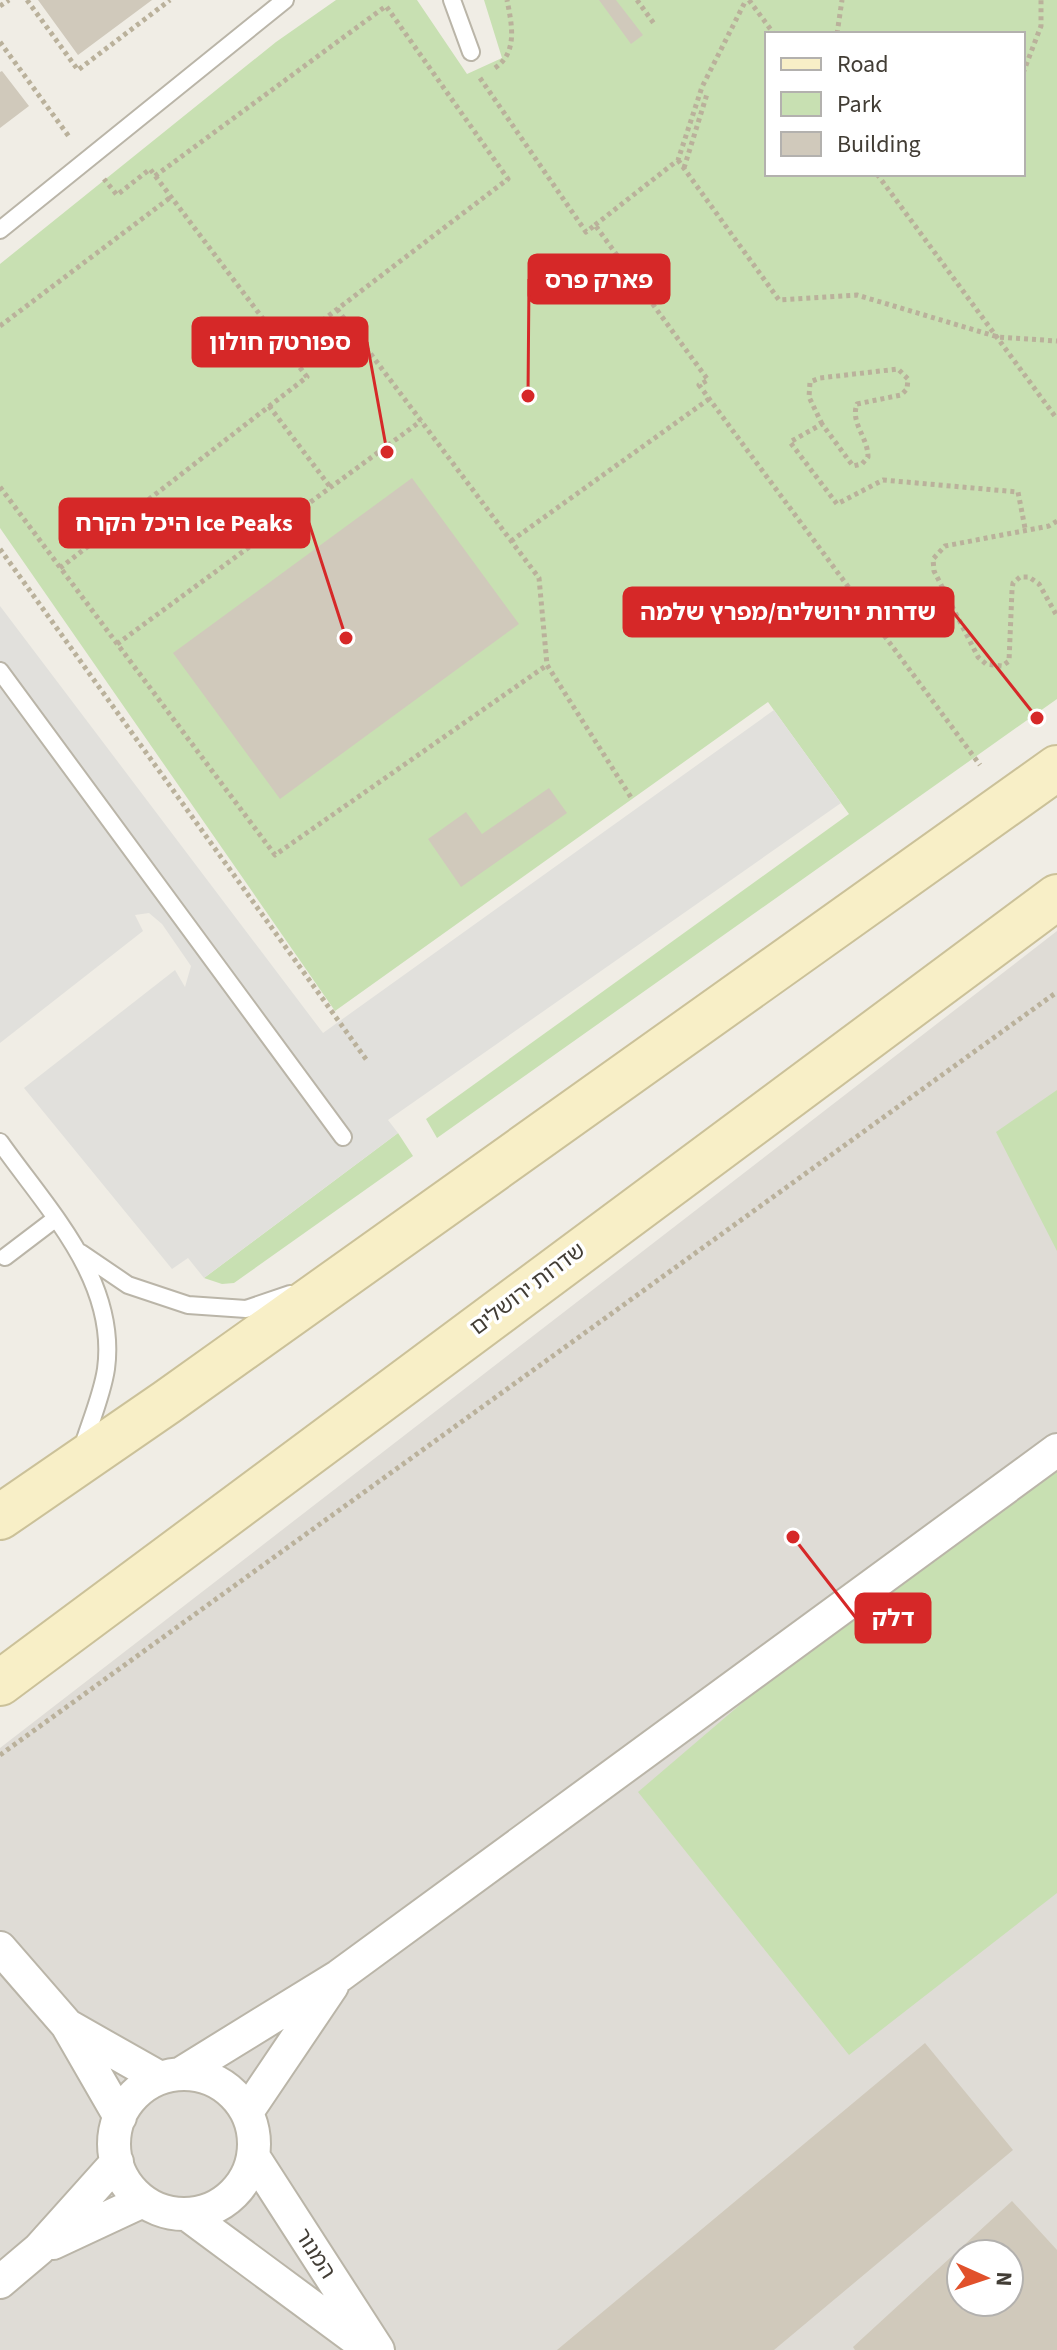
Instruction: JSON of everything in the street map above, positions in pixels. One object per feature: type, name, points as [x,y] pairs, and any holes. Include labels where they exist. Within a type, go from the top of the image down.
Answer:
[{"type":"main road","points":[[0,1517],[342,1278],[1057,768]]},
{"type":"main road","points":[[620,1220],[849,1015],[1057,864]]},
{"type":"main road","name":"שדרות ירושלים","points":[[0,1683],[1057,897]]},
{"type":"street","points":[[67,2025],[170,2076],[200,2075],[219,2083],[247,2112],[253,2133],[253,2156],[245,2178],[230,2197],[210,2209],[188,2215],[164,2212],[143,2201],[126,2184],[117,2162],[115,2139],[120,2117],[129,2100],[170,2076],[339,1976],[1057,1450]]},
{"type":"street","points":[[0,1948],[67,2025],[120,2117]]},
{"type":"street","points":[[247,2112],[339,1976]]},
{"type":"street","name":"המנור","points":[[253,2156],[378,2350]]},
{"type":"street","points":[[0,2282],[39,2249],[117,2162]]},
{"type":"street","points":[[39,2249],[143,2201]]},
{"type":"street","name":"המנור","points":[[188,2215],[371,2350]]},
{"type":"lane","points":[[0,230],[285,0]]},
{"type":"lane","points":[[452,0],[471,52]]},
{"type":"lane","points":[[0,671],[343,1137]]},
{"type":"lane","points":[[0,1142],[80,1252],[106,1314],[106,1369],[77,1465]]},
{"type":"lane","points":[[5,1257],[55,1219]]},
{"type":"lane","points":[[80,1252],[128,1285],[188,1305],[246,1309],[342,1278]]},
{"type":"path","points":[[0,6],[9,0]]},
{"type":"path","points":[[27,0],[78,70],[170,0]]},
{"type":"path","points":[[507,0],[511,49],[507,58],[478,79],[586,232],[678,160],[702,87],[747,0],[772,32]]},
{"type":"path","points":[[637,0],[655,25]]},
{"type":"path","points":[[837,32],[842,0]]},
{"type":"path","points":[[1025,68],[1041,26],[1041,0]]},
{"type":"path","points":[[155,176],[386,6],[508,179],[285,349]]},
{"type":"path","points":[[1,46],[73,142]]},
{"type":"path","points":[[684,168],[707,94]]},
{"type":"path","points":[[678,160],[779,300],[857,295],[998,337],[1057,341]]},
{"type":"path","points":[[60,568],[307,377],[150,169],[117,195],[103,178]]},
{"type":"path","points":[[878,176],[1057,419]]},
{"type":"path","points":[[0,326],[171,197]]},
{"type":"path","points":[[595,225],[708,380],[699,385],[980,765]]},
{"type":"path","points":[[337,309],[539,578],[547,665],[632,799]]},
{"type":"path","points":[[898,369],[908,379],[907,389],[901,395],[857,404],[855,419],[868,450],[868,457],[862,464],[853,466],[822,424],[808,390],[816,379],[898,369]]},
{"type":"path","points":[[511,541],[709,399]]},
{"type":"path","points":[[269,406],[331,488]]},
{"type":"path","points":[[117,644],[421,421]]},
{"type":"path","points":[[822,424],[790,442],[837,504],[883,480],[1018,492],[1025,528]]},
{"type":"path","points":[[0,487],[275,855],[547,665]]},
{"type":"path","points":[[1057,521],[1049,526],[1025,528],[945,546],[933,559],[934,571],[978,657],[986,664],[1002,666],[1009,661],[1012,590],[1013,583],[1020,577],[1029,577],[1039,584],[1057,616]]},
{"type":"path","points":[[0,549],[368,1062]]},
{"type":"path","points":[[0,1755],[1057,992]]},
{"type":"shaded area","points":[[0,606],[323,1033],[774,710],[841,803],[388,1120],[398,1133],[204,1278],[188,1258],[172,1269],[24,1088],[175,970],[185,987],[191,966],[162,924],[149,913],[135,915],[143,931],[0,1043]]},
{"type":"shaded area","points":[[1057,931],[1057,2350],[0,2350],[0,1748]]},
{"type":"green space","points":[[336,0],[417,0],[467,74],[502,58],[484,0],[1057,0],[1057,699],[437,1138],[426,1119],[849,814],[768,702],[335,1011],[0,528],[0,264],[276,42]]},
{"type":"green space","points":[[1057,1090],[1057,1251],[996,1132]]},
{"type":"green space","points":[[398,1133],[413,1156],[234,1283],[222,1284],[204,1278]]},
{"type":"green space","points":[[1057,1434],[1057,1893],[849,2055],[638,1792]]},
{"type":"building","points":[[38,0],[152,0],[78,55]]},
{"type":"building","points":[[599,0],[616,0],[643,35],[631,44]]},
{"type":"building","points":[[0,72],[29,106],[0,128]]},
{"type":"building","points":[[412,478],[519,624],[280,799],[173,653]]},
{"type":"building","points":[[549,788],[567,813],[461,887],[428,839],[466,812],[482,834]]},
{"type":"building","points":[[925,2043],[1013,2150],[774,2350],[557,2350]]},
{"type":"building","points":[[1012,2201],[1057,2250],[1057,2350],[855,2350],[853,2347],[945,2263],[945,2318],[1025,2318],[1025,2238],[972,2238]]},
{"type":"place","name":"פארק פרס","points":[[528,396]]},
{"type":"place","name":"ספורטק חולון","points":[[387,452]]},
{"type":"place","name":"היכל הקרח Ice Peaks","points":[[346,638]]},
{"type":"place","name":"שדרות ירושלים/מפרץ שלמה","points":[[1037,718]]},
{"type":"place","name":"דלק","points":[[793,1537]]}]
